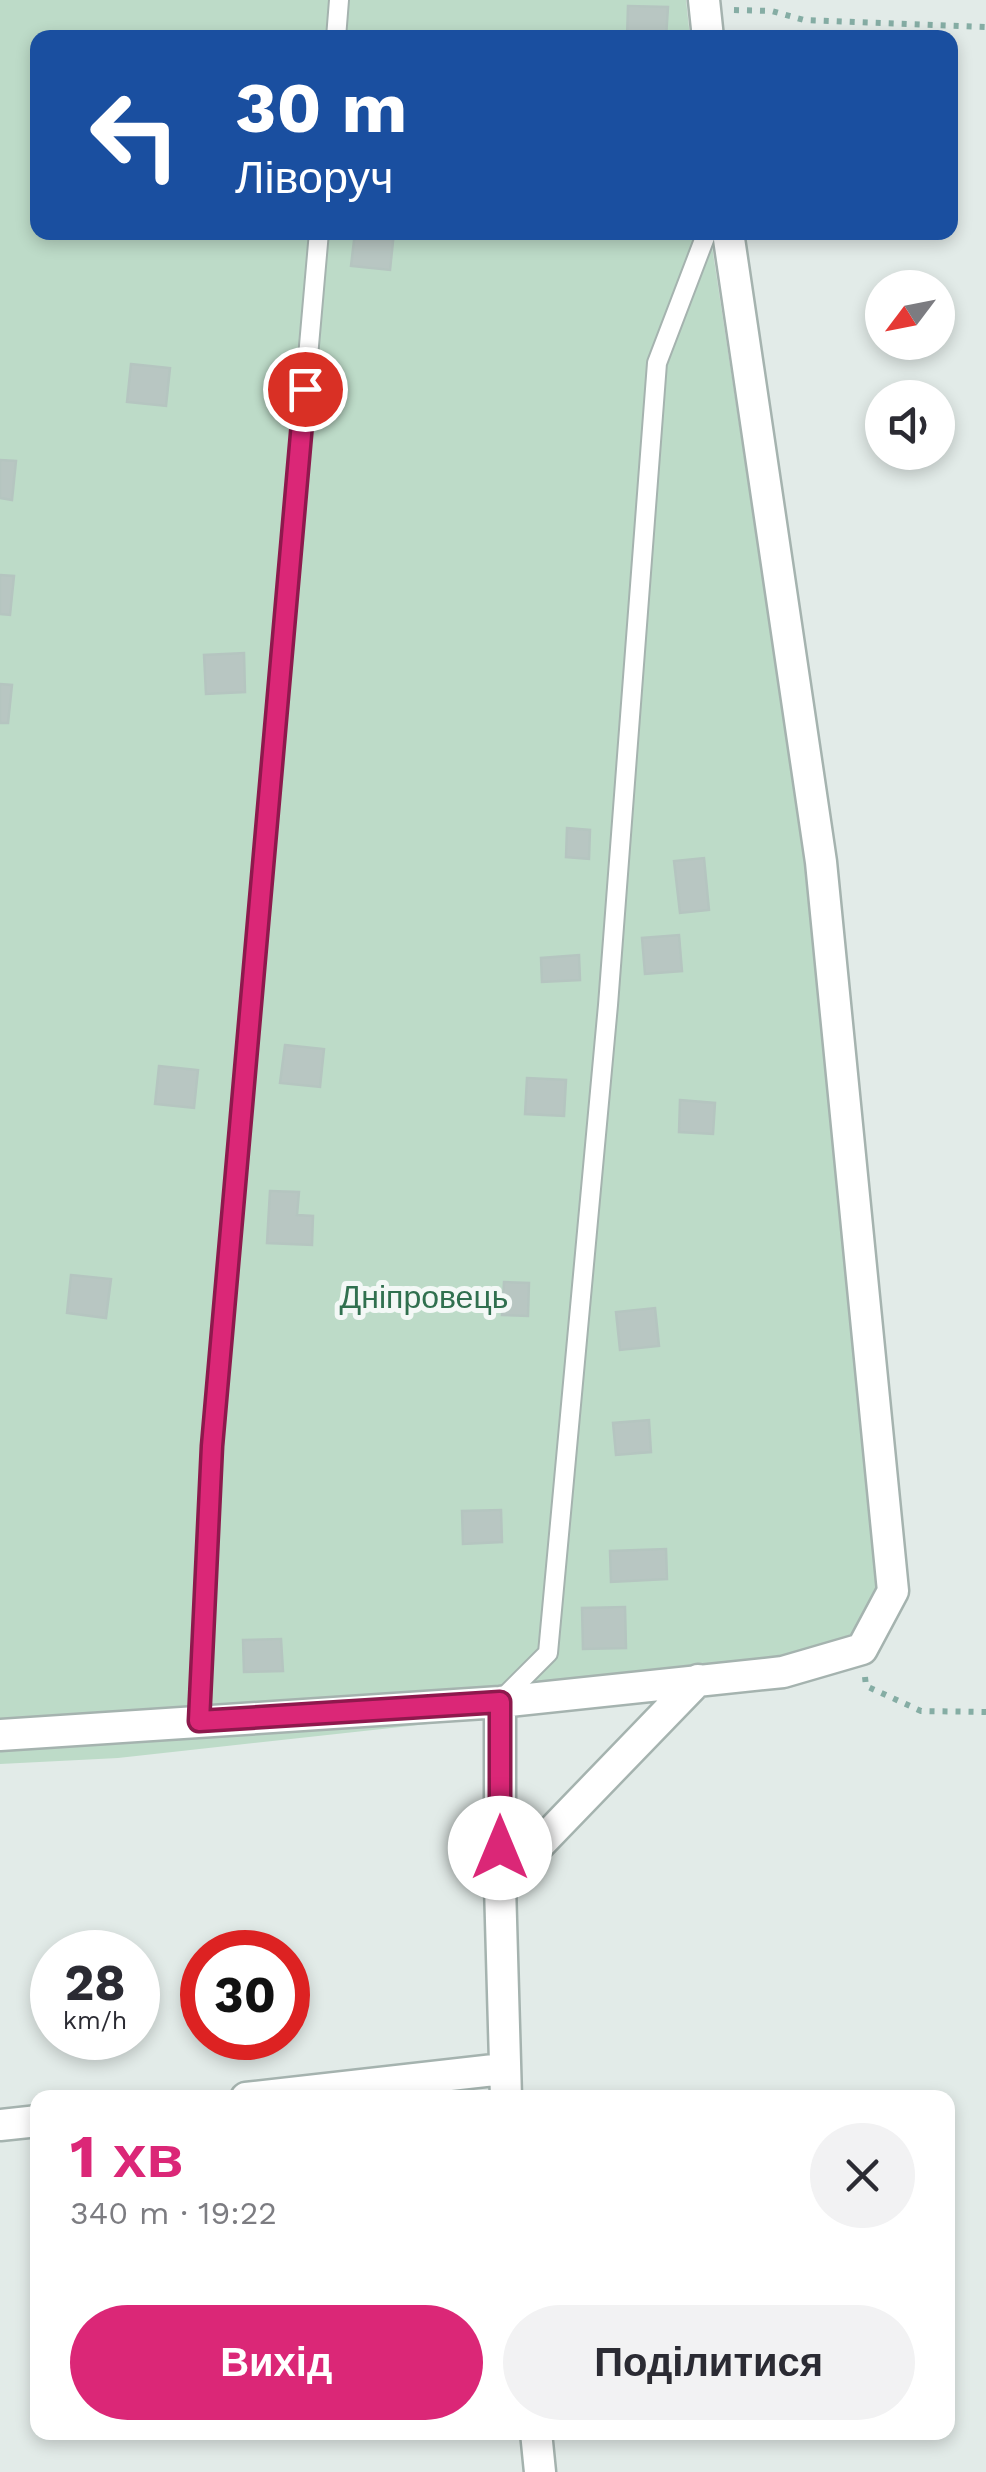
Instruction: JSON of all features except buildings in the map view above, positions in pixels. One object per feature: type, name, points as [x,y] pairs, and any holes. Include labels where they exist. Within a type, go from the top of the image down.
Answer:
[{"type":"street","points":[[0,1735],[500,1702],[783,1672],[862,1649],[893,1591],[821,862],[729,240]]},
{"type":"street","points":[[500,1885],[698,1680]]},
{"type":"street","points":[[384,2090],[504,2083],[500,1702]]},
{"type":"street","points":[[0,2125],[30,2121]]},
{"type":"street","points":[[537,2440],[540,2472]]},
{"type":"lane","points":[[337,30],[339,0]]},
{"type":"lane","points":[[199,1721],[212,1446],[318,240]]},
{"type":"lane","points":[[500,1702],[548,1653],[608,1005],[656,364],[704,240]]},
{"type":"path","points":[[706,16],[772,11],[804,20],[986,27]]},
{"type":"path","points":[[862,1649],[866,1686],[921,1711],[986,1712]]},
{"type":"green space","name":"Дніпровець","points":[[0,0],[686,0],[689,30],[30,30],[30,240],[711,240],[812,904],[879,1615],[810,1682],[118,1758],[0,1764]]},
{"type":"route","points":[[305,389],[212,1446],[199,1721],[500,1702],[500,1848]]}]
